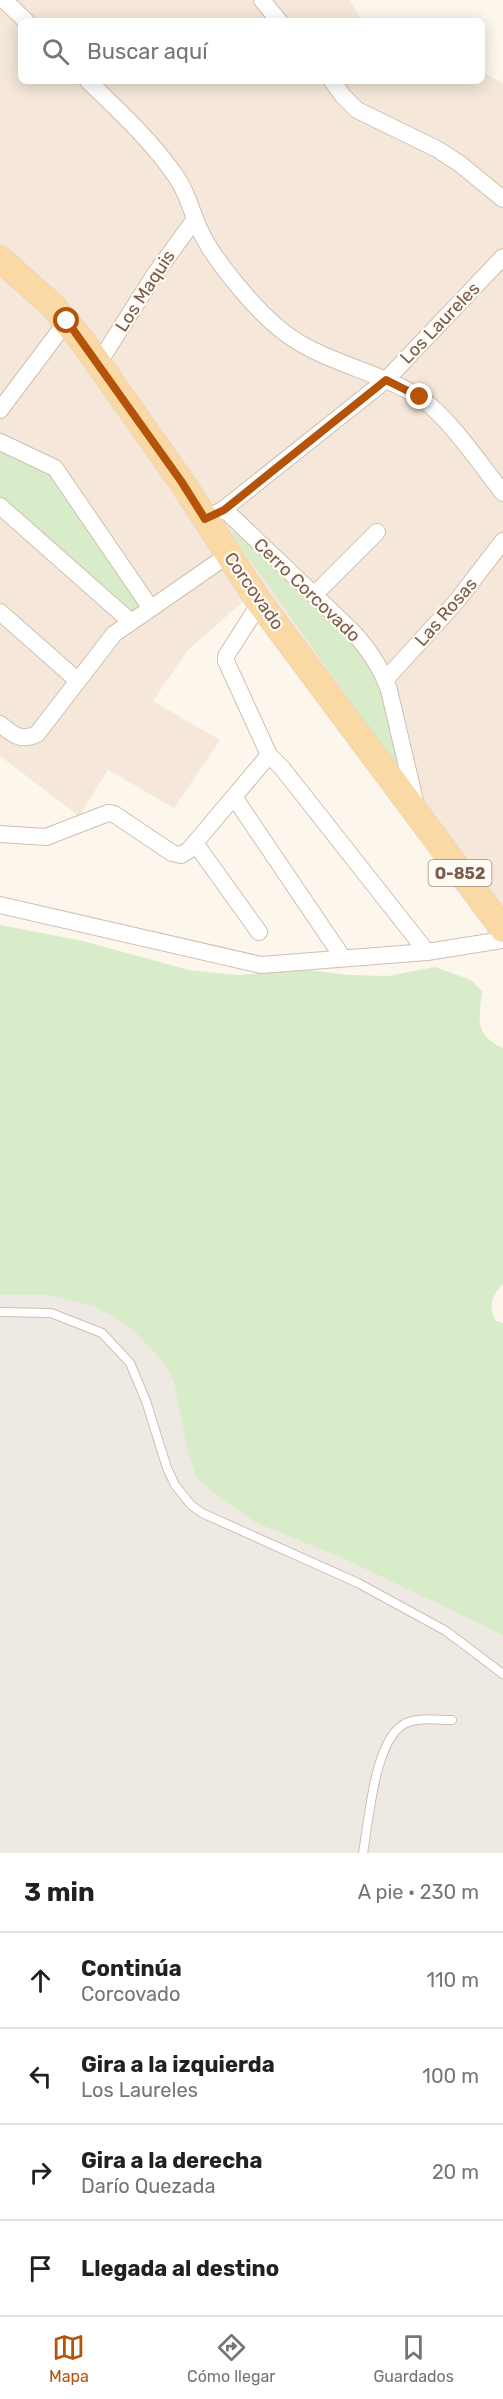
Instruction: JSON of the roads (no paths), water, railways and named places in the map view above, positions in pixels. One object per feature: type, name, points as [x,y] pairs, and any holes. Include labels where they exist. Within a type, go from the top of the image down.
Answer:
[{"type":"main road","name":"Corcovado","points":[[0,259],[37,290],[67,321],[181,481],[214,514],[228,555],[260,603],[503,929]]},
{"type":"street","points":[[4,0],[23,18]]},
{"type":"street","points":[[262,0],[277,18]]},
{"type":"street","points":[[91,84],[127,119],[170,169],[183,188],[195,219],[214,254],[275,326],[311,350],[386,380],[420,397],[434,409],[503,493]]},
{"type":"street","points":[[334,84],[357,110],[437,149],[460,164],[503,199]]},
{"type":"street","name":"Los Maquis","points":[[98,364],[155,274],[195,219]]},
{"type":"street","name":"Los Laureles","points":[[214,514],[386,380],[503,257]]},
{"type":"street","points":[[0,410],[67,321]]},
{"type":"street","points":[[0,442],[55,468],[150,608]]},
{"type":"street","points":[[0,506],[130,621]]},
{"type":"street","name":"Cerro Corcovado","points":[[214,514],[314,595],[360,639],[378,664],[385,680],[418,816]]},
{"type":"street","points":[[314,595],[377,532]]},
{"type":"street","name":"Las Rosas","points":[[385,680],[456,602],[503,541]]},
{"type":"street","points":[[0,724],[18,737],[28,738],[37,734],[108,640],[130,621],[228,555]]},
{"type":"street","points":[[260,603],[226,656],[226,661],[269,755],[282,768],[427,952]]},
{"type":"street","points":[[0,612],[77,680]]},
{"type":"street","points":[[0,834],[46,837],[108,813],[114,814],[177,855],[189,850],[269,755]]},
{"type":"street","points":[[234,798],[343,958]]},
{"type":"street","points":[[195,843],[259,932]]},
{"type":"street","points":[[0,905],[261,964],[427,952],[503,940]]},
{"type":"lane","points":[[0,1312],[51,1313],[102,1333],[130,1363],[146,1401],[167,1468],[175,1485],[191,1505],[202,1513],[358,1583],[446,1631],[503,1674]]},
{"type":"lane","points":[[363,1853],[378,1764],[392,1734],[408,1722],[452,1720]]}]
